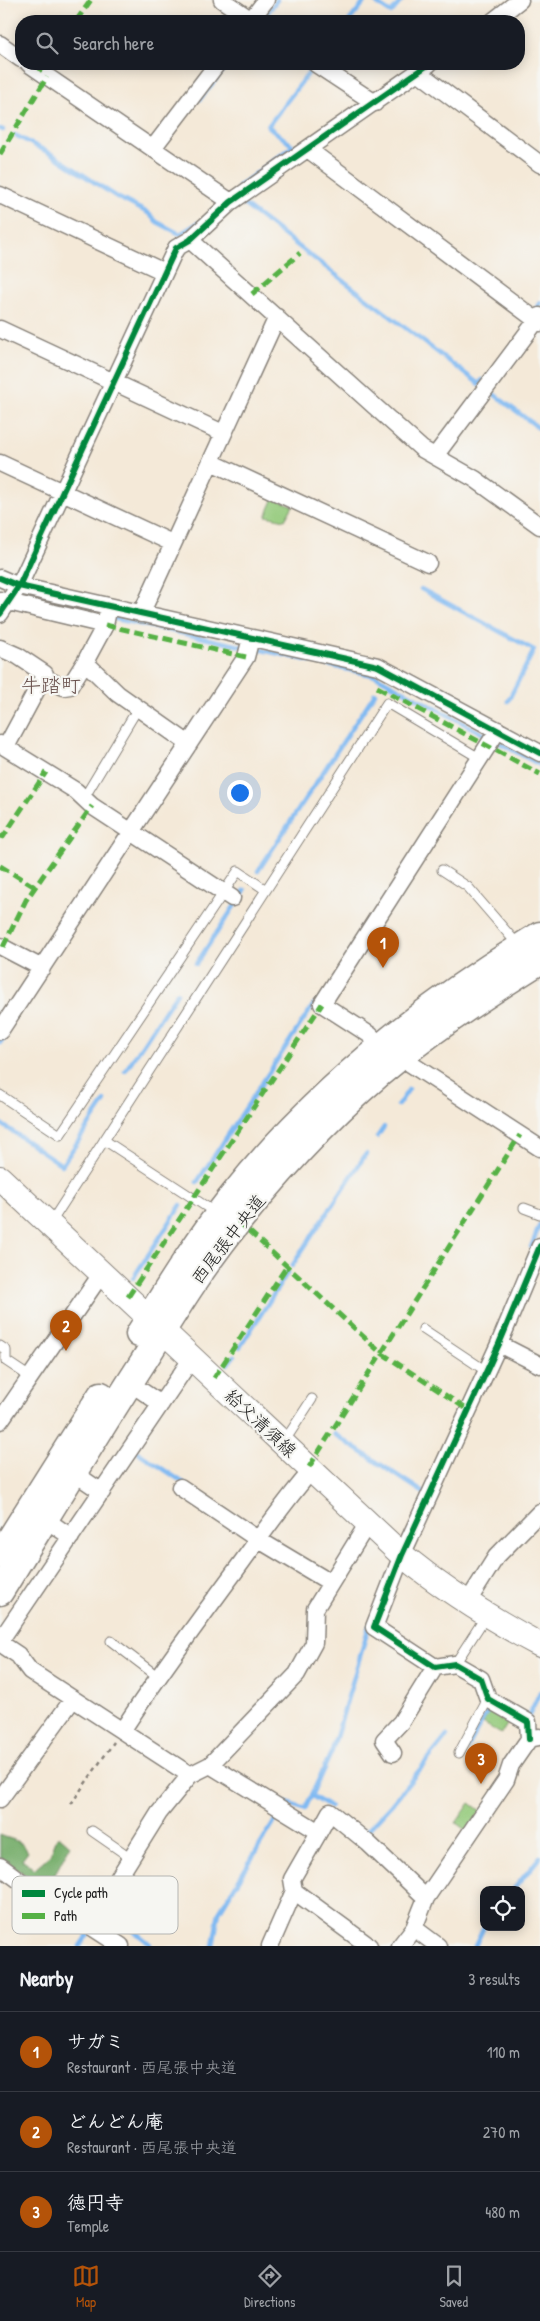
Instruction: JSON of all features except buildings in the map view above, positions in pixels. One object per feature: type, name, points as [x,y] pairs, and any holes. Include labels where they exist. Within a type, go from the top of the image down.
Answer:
[{"type":"main road","name":"西尾張中央道","points":[[0,1555],[156,1324],[238,1221],[305,1146],[366,1086],[391,1052],[450,994],[533,948]]},
{"type":"main road","name":"西尾張中央道","points":[[0,1592],[130,1383],[189,1253],[218,1214],[270,1152],[318,1103],[391,1052]]},
{"type":"main road","name":"給父清須線","points":[[0,1178],[402,1555],[431,1579],[476,1610],[540,1645]]},
{"type":"street","points":[[222,0],[243,15]]},
{"type":"street","points":[[255,15],[266,0]]},
{"type":"street","points":[[501,15],[520,0]]},
{"type":"street","points":[[0,44],[15,55]]},
{"type":"street","points":[[38,70],[231,202]]},
{"type":"street","points":[[153,148],[212,70]]},
{"type":"street","points":[[325,70],[375,103]]},
{"type":"street","points":[[9,599],[62,492],[176,248],[190,240],[231,202],[309,150],[420,70]]},
{"type":"street","points":[[425,70],[540,164]]},
{"type":"street","points":[[309,150],[539,320],[435,456]]},
{"type":"street","points":[[0,195],[164,272]]},
{"type":"street","points":[[190,240],[422,449],[475,479],[540,526]]},
{"type":"street","points":[[141,614],[277,317]]},
{"type":"street","points":[[0,329],[223,433]]},
{"type":"street","points":[[211,462],[428,563]]},
{"type":"street","points":[[0,463],[172,543]]},
{"type":"street","points":[[0,578],[9,599]]},
{"type":"street","points":[[9,599],[107,616],[141,614],[249,646],[378,666],[495,736],[540,753]]},
{"type":"street","points":[[44,678],[64,687],[70,686],[85,662],[107,616]]},
{"type":"street","points":[[0,1031],[189,744],[249,646]]},
{"type":"street","points":[[0,648],[18,656],[45,674],[3,745],[76,790],[92,806],[228,895]]},
{"type":"street","points":[[85,662],[118,694],[189,744]]},
{"type":"street","points":[[495,736],[322,1004],[370,1035],[391,1052],[540,1148]]},
{"type":"street","points":[[0,946],[42,968]]},
{"type":"street","points":[[400,1946],[414,1928],[426,1898],[506,1780],[511,1765],[535,1738],[528,1722],[488,1699],[481,1679],[455,1664],[435,1667],[374,1627],[402,1555],[536,1266],[540,1246]]},
{"type":"street","points":[[0,1421],[102,1273]]},
{"type":"street","points":[[499,1344],[540,1365]]},
{"type":"street","points":[[190,1775],[30,1671],[18,1655],[0,1642],[192,1358]]},
{"type":"street","points":[[130,1383],[161,1404]]},
{"type":"street","points":[[122,1731],[157,1676],[259,1540],[281,1506],[312,1470]]},
{"type":"street","points":[[74,1473],[102,1492]]},
{"type":"street","points":[[180,1487],[259,1540],[331,1583]]},
{"type":"street","points":[[476,1610],[496,1557],[540,1512]]},
{"type":"street","points":[[45,1519],[71,1537]]},
{"type":"street","points":[[120,1876],[159,1813],[190,1775],[210,1765],[297,1674],[314,1643],[315,1609],[368,1523]]},
{"type":"street","points":[[393,1753],[384,1740],[401,1722],[435,1667]]},
{"type":"street","points":[[0,1799],[73,1699]]},
{"type":"street","points":[[210,1765],[319,1832]]},
{"type":"street","points":[[270,1946],[294,1891],[292,1879],[330,1812],[368,1843],[426,1898]]},
{"type":"street","points":[[0,1866],[14,1876]]},
{"type":"street","points":[[294,1891],[370,1946]]},
{"type":"street","points":[[414,1928],[438,1946]]},
{"type":"street","points":[[103,1934],[121,1946]]},
{"type":"lane","points":[[50,1225],[387,703],[481,759]]},
{"type":"lane","points":[[84,798],[138,708]]},
{"type":"lane","points":[[442,870],[468,887],[533,948]]},
{"type":"lane","points":[[0,1095],[60,1135],[228,895],[238,871],[266,890]]},
{"type":"lane","points":[[104,1140],[218,1214]]},
{"type":"lane","points":[[524,1208],[540,1214]]},
{"type":"lane","points":[[423,1329],[486,1371]]},
{"type":"lane","points":[[0,1346],[6,1350],[6,1361],[30,1377]]},
{"type":"lane","points":[[283,1443],[312,1399]]},
{"type":"lane","points":[[455,1664],[476,1610]]},
{"type":"lane","points":[[112,1641],[157,1676]]},
{"type":"lane","points":[[459,1753],[488,1699]]},
{"type":"lane","points":[[92,1831],[131,1858]]},
{"type":"path","points":[[71,1804],[122,1731]]},
{"type":"green space","points":[[274,498],[293,506],[285,520],[266,516]]},
{"type":"green space","points":[[493,1709],[510,1720],[501,1734],[483,1723],[490,1710]]},
{"type":"green space","points":[[470,1803],[481,1811],[467,1831],[456,1823]]},
{"type":"green space","points":[[0,1835],[16,1840],[25,1848],[28,1852],[22,1860],[34,1869],[50,1855],[57,1837],[61,1837],[70,1845],[53,1876],[27,1876],[0,1857]]},
{"type":"waterway","points":[[267,14],[277,0]]},
{"type":"waterway","points":[[354,15],[366,0]]},
{"type":"waterway","points":[[372,0],[391,13],[402,0]]},
{"type":"waterway","points":[[200,99],[223,70]]},
{"type":"waterway","points":[[239,186],[293,146],[268,126],[311,70]]},
{"type":"waterway","points":[[15,135],[53,155],[117,197],[148,213],[157,222],[180,234],[198,223]]},
{"type":"waterway","points":[[243,204],[479,384],[482,380]]},
{"type":"waterway","points":[[537,307],[540,303]]},
{"type":"waterway","points":[[491,392],[540,429]]},
{"type":"waterway","points":[[421,589],[534,650],[508,701]]},
{"type":"waterway","points":[[111,618],[245,647]]},
{"type":"waterway","points":[[253,648],[376,676],[489,737]]},
{"type":"waterway","points":[[258,871],[375,693]]},
{"type":"waterway","points":[[496,741],[540,765]]},
{"type":"waterway","points":[[196,964],[245,890]]},
{"type":"waterway","points":[[125,1071],[177,993]]},
{"type":"waterway","points":[[197,1182],[314,1004]]},
{"type":"waterway","points":[[0,1043],[6,1034]]},
{"type":"waterway","points":[[398,1105],[409,1089]]},
{"type":"waterway","points":[[0,1123],[62,1165],[105,1101]]},
{"type":"waterway","points":[[377,1137],[384,1127]]},
{"type":"waterway","points":[[292,1266],[366,1154]]},
{"type":"waterway","points":[[133,1278],[181,1205]]},
{"type":"waterway","points":[[531,1247],[540,1224]]},
{"type":"waterway","points":[[240,1347],[288,1272]]},
{"type":"waterway","points":[[228,1364],[234,1356]]},
{"type":"waterway","points":[[334,1434],[424,1493]]},
{"type":"waterway","points":[[136,1451],[184,1483]]},
{"type":"waterway","points":[[286,1803],[305,1809],[332,1751],[369,1626]]},
{"type":"waterway","points":[[528,1717],[540,1692]]},
{"type":"waterway","points":[[467,1749],[490,1706],[492,1707]]},
{"type":"waterway","points":[[363,1830],[366,1832],[391,1805],[447,1736]]},
{"type":"waterway","points":[[312,1796],[330,1807]]},
{"type":"waterway","points":[[213,1946],[219,1912],[279,1814]]},
{"type":"waterway","points":[[516,1886],[540,1857]]},
{"type":"waterway","points":[[475,1946],[482,1931]]},
{"type":"waterway","points":[[80,1946],[88,1934]]},
{"type":"waterway","points":[[138,1934],[150,1944]]},
{"type":"marked path","points":[[80,15],[91,0]]},
{"type":"marked path","points":[[0,154],[47,77]]},
{"type":"marked path","points":[[252,294],[300,253]]},
{"type":"marked path","points":[[105,625],[246,657]]},
{"type":"marked path","points":[[377,687],[540,774]]},
{"type":"marked path","points":[[0,836],[3,837],[46,772]]},
{"type":"marked path","points":[[3,947],[26,900],[92,806]]},
{"type":"marked path","points":[[0,866],[35,887]]},
{"type":"marked path","points":[[128,1297],[322,1004]]},
{"type":"marked path","points":[[309,1467],[520,1135]]},
{"type":"marked path","points":[[238,1221],[380,1352],[468,1410]]},
{"type":"marked path","points":[[214,1378],[287,1266]]},
{"type":"cycle path","points":[[0,614],[19,586],[176,248],[190,240],[231,202],[420,70]]},
{"type":"cycle path","points":[[0,578],[19,586],[378,666],[540,753]]},
{"type":"cycle path","points":[[529,1739],[528,1722],[488,1699],[481,1679],[455,1664],[435,1667],[374,1627],[402,1555],[499,1344],[540,1246]]},
{"type":"place","name":"サガミ","points":[[383,968]]},
{"type":"place","name":"どんどん庵","points":[[66,1351]]},
{"type":"place","name":"徳円寺","points":[[481,1784]]},
{"type":"district","name":"牛踏町","points":[[51,684]]}]
